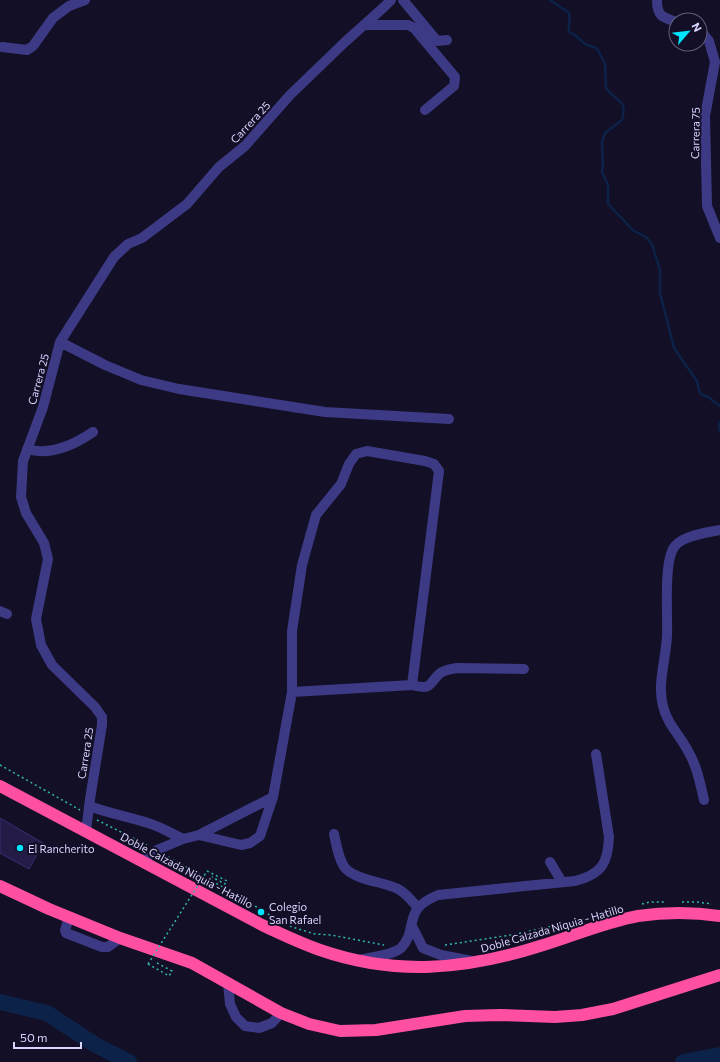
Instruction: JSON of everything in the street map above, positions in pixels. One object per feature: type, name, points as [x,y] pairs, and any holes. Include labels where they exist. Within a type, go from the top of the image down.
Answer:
[{"type":"highway","name":"Doble Calzada Niquia - Hatillo","points":[[0,786],[262,925],[321,950],[356,960],[385,966],[414,968],[480,962],[512,955],[611,923],[638,916],[671,913],[720,916]]},
{"type":"highway","points":[[0,886],[69,918],[120,938],[192,963],[281,1013],[309,1024],[340,1031],[376,1030],[465,1016],[500,1015],[555,1017],[582,1015],[613,1009],[720,975]]},
{"type":"street","points":[[2,47],[27,50],[34,46],[53,18],[69,6],[85,0]]},
{"type":"street","name":"Carrera 25","points":[[86,831],[102,717],[52,665],[41,645],[36,619],[48,559],[44,543],[26,513],[21,497],[23,461],[43,407],[60,342],[114,257],[128,244],[142,238],[187,204],[219,167],[245,146],[290,96],[345,42],[391,0]]},
{"type":"street","points":[[403,0],[437,41],[447,40]]},
{"type":"street","points":[[657,0],[659,13],[663,18],[668,20]]},
{"type":"street","points":[[364,25],[408,26],[414,28],[455,77],[454,86],[425,110]]},
{"type":"street","name":"Carrera 75","points":[[708,40],[713,50],[715,62],[705,116],[707,206],[720,238]]},
{"type":"street","points":[[60,342],[105,365],[141,380],[179,389],[325,412],[449,419]]},
{"type":"street","points":[[27,449],[38,451],[53,450],[79,442],[93,432]]},
{"type":"street","points":[[199,835],[242,845],[250,843],[260,836],[273,796],[292,692],[292,631],[302,565],[316,515],[341,484],[349,464],[356,454],[367,450],[425,461],[434,464],[439,471],[412,685]]},
{"type":"street","points":[[704,800],[698,772],[688,751],[669,722],[662,705],[662,687],[667,637],[668,564],[672,550],[676,544],[699,533],[720,530]]},
{"type":"street","points":[[292,692],[412,685],[421,687],[428,686],[434,681],[439,673],[449,669],[524,669]]},
{"type":"street","points":[[356,960],[381,956],[401,948],[407,940],[414,915],[418,908],[425,901],[438,895],[575,881],[587,878],[599,871],[606,862],[609,837],[596,754]]},
{"type":"street","points":[[141,861],[157,850],[182,838],[199,835],[273,796]]},
{"type":"street","points":[[88,810],[102,811],[154,825],[182,838]]},
{"type":"street","points":[[334,834],[339,855],[346,868],[358,875],[398,889],[410,898],[418,908]]},
{"type":"street","points":[[550,862],[562,882]]},
{"type":"street","points":[[412,926],[423,948],[441,955],[480,962]]},
{"type":"street","points":[[228,984],[230,1004],[236,1018],[245,1026],[258,1028],[272,1023],[281,1013]]},
{"type":"path","points":[[0,764],[88,810],[292,927],[315,934],[331,935],[401,948]]},
{"type":"path","points":[[156,962],[172,971],[169,976],[148,964],[207,871],[227,881],[225,884],[212,877],[211,880]]},
{"type":"path","points":[[642,904],[650,902],[666,902]]},
{"type":"path","points":[[682,902],[712,904]]},
{"type":"path","points":[[442,946],[517,934],[589,918]]},
{"type":"building","name":"El Rancherito","points":[[0,818],[43,843],[29,869],[0,853]]},
{"type":"waterway","points":[[550,0],[569,13],[569,32],[585,44],[598,50],[605,64],[606,88],[622,104],[622,120],[605,133],[602,142],[602,172],[608,185],[608,204],[634,231],[646,237],[652,244],[660,270],[660,293],[674,348],[697,381],[699,391],[702,395],[708,397],[720,406]]},
{"type":"waterway","points":[[720,422],[720,432]]},
{"type":"waterway","points":[[0,1002],[47,1013],[94,1044],[129,1062]]},
{"type":"waterway","points":[[683,1062],[720,1055]]},
{"type":"place","name":"El Rancherito","points":[[20,848]]},
{"type":"place","name":"Colegio San Rafael","points":[[261,912]]}]
